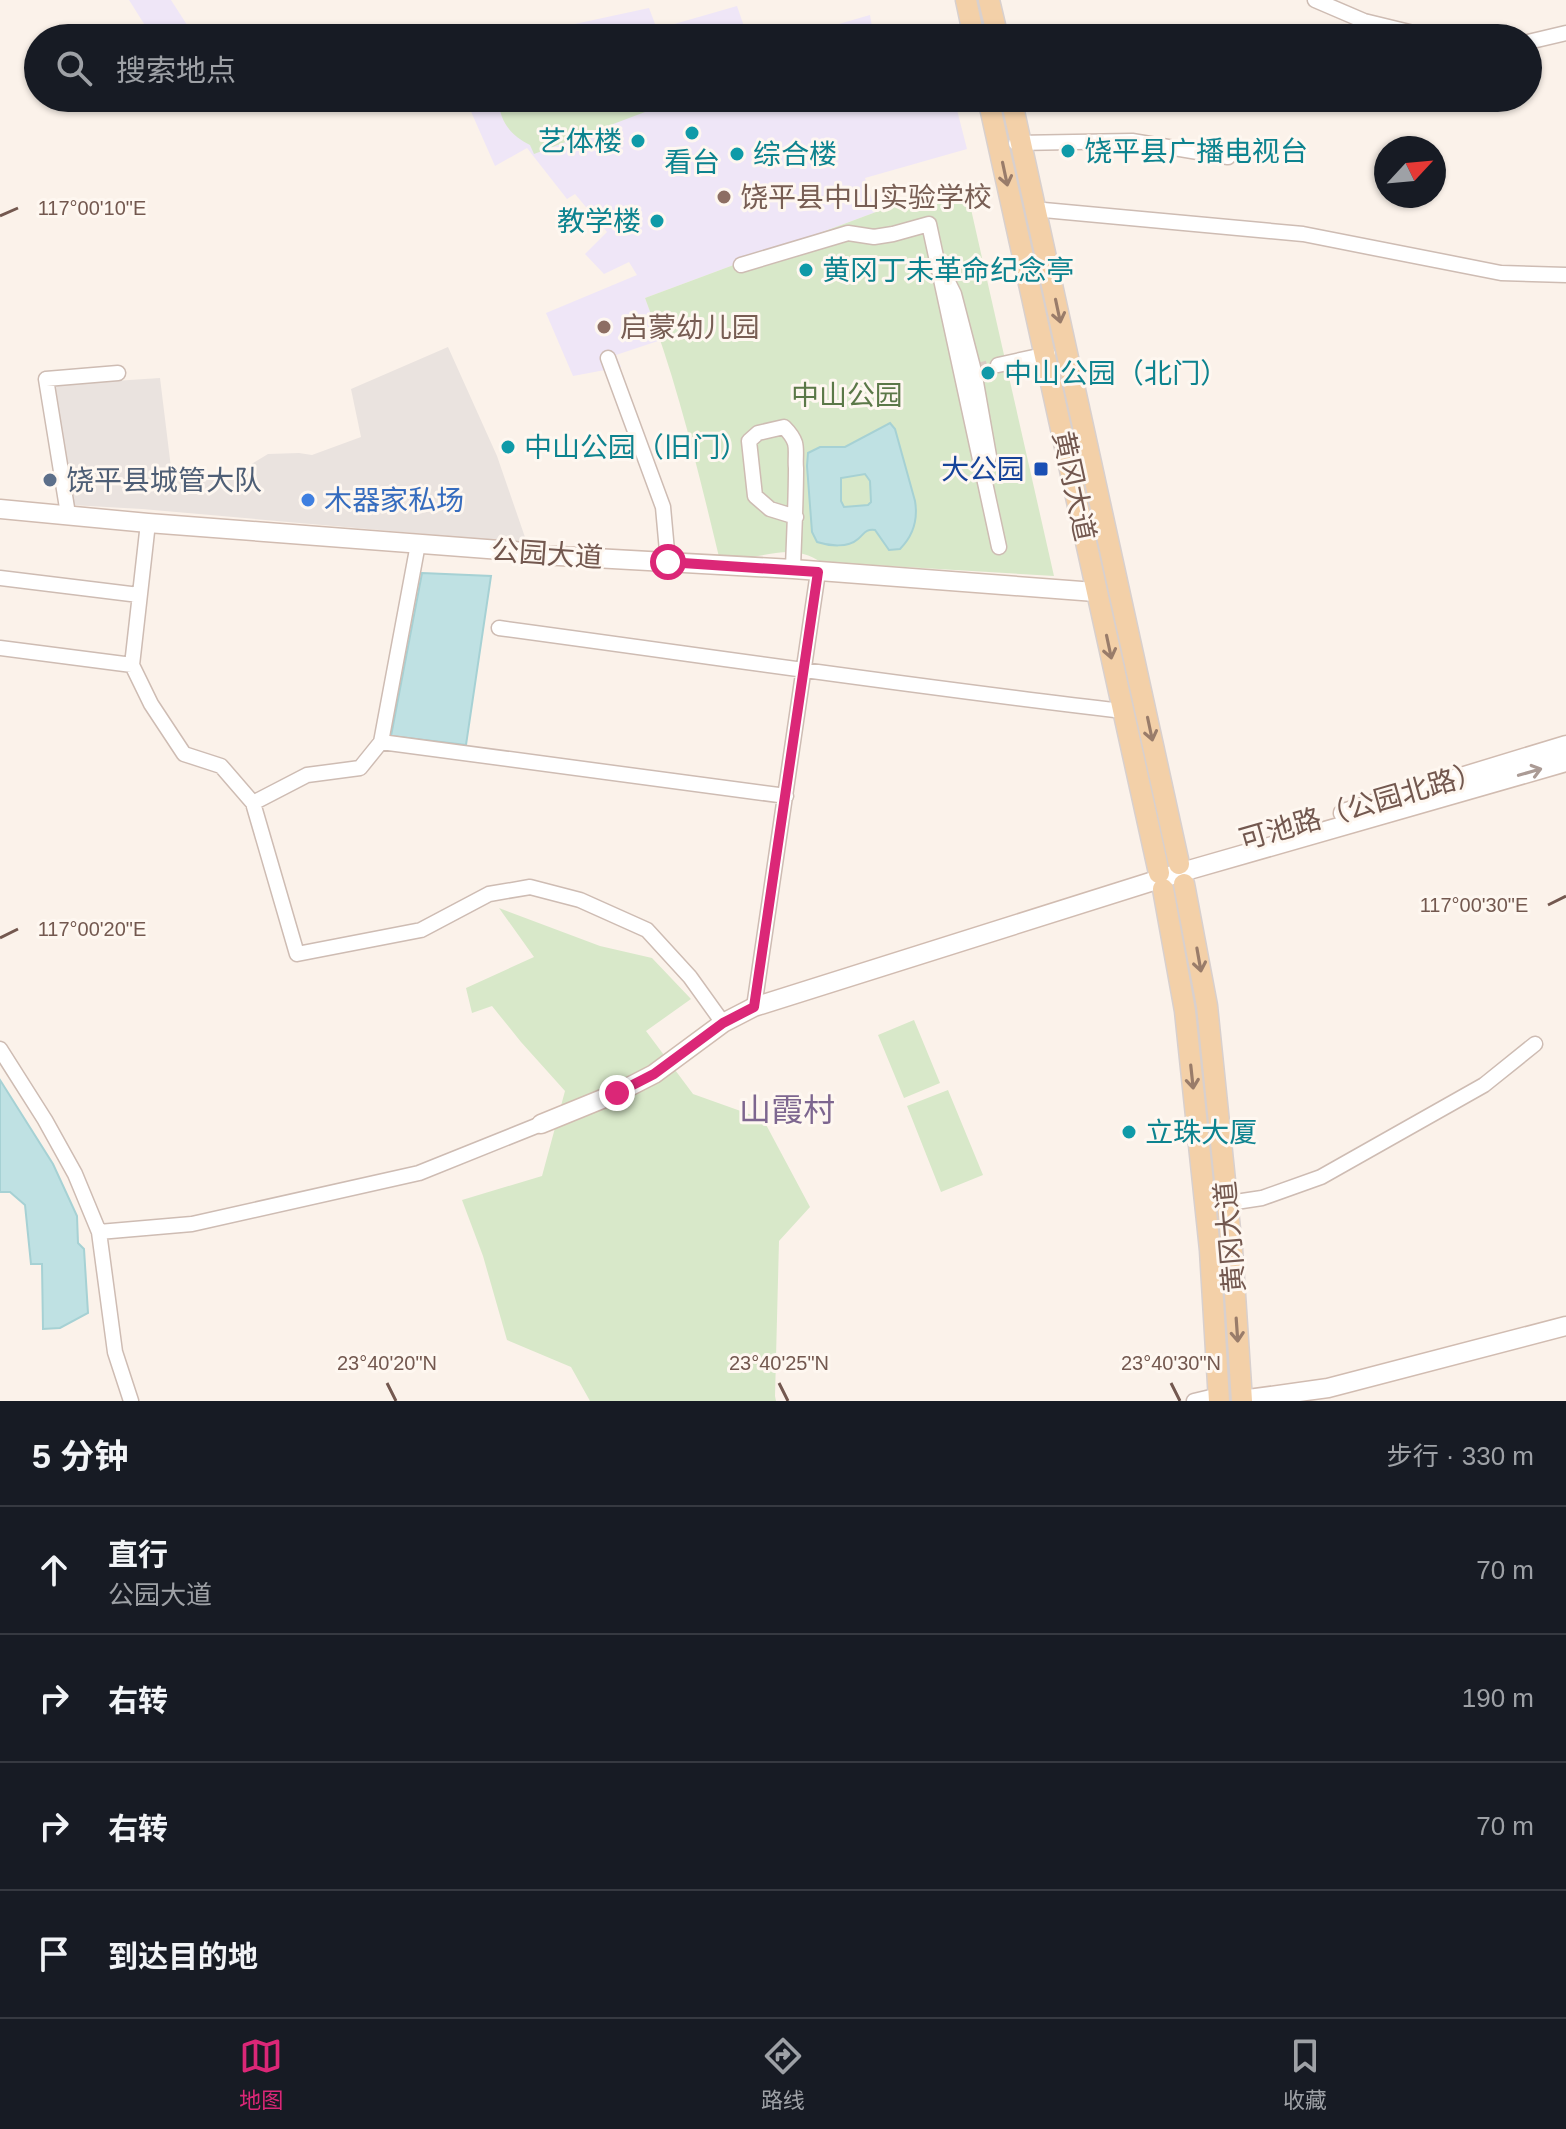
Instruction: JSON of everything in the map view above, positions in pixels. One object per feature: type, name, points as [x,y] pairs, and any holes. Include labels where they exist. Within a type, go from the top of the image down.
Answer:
[{"type":"main road","points":[[966,0],[971,24]]},
{"type":"main road","points":[[989,0],[995,24]]},
{"type":"main road","name":"黄冈大道","points":[[991,112],[1159,877],[1185,1011],[1210,1250],[1217,1399]]},
{"type":"main road","name":"黄冈大道","points":[[1014,112],[1182,874],[1207,1006],[1232,1249],[1242,1401]]},
{"type":"main road","name":"公园大道","points":[[0,509],[541,555],[793,569],[1095,592]]},
{"type":"main road","name":"可池路（公园北路）","points":[[1159,877],[1334,815],[1566,745]]},
{"type":"main road","name":"可池路（公园北路）","points":[[1159,877],[1566,762]]},
{"type":"main road","points":[[541,1124],[617,1093],[654,1074],[723,1023],[754,1007],[1159,877]]},
{"type":"main road","points":[[1242,1401],[1328,1388],[1566,1326]]},
{"type":"street","points":[[1315,0],[1376,24]]},
{"type":"street","points":[[1542,39],[1566,33]]},
{"type":"street","points":[[1016,143],[1132,141],[1228,157]]},
{"type":"street","points":[[1033,209],[1303,234],[1501,273],[1566,275]]},
{"type":"street","points":[[741,265],[848,233],[874,237],[929,224],[937,260],[954,294],[974,371],[989,456],[984,480],[999,547]]},
{"type":"street","points":[[998,365],[1048,354]]},
{"type":"street","points":[[608,358],[663,507],[668,562]]},
{"type":"street","points":[[68,514],[46,379],[118,373]]},
{"type":"street","points":[[793,569],[796,517],[795,443],[784,427],[758,433],[749,441],[755,496],[770,509],[796,517]]},
{"type":"street","points":[[148,523],[132,665],[151,704],[184,754],[221,766],[253,803],[297,954],[421,930],[489,894],[530,887],[580,900],[647,930],[690,977],[723,1023]]},
{"type":"street","points":[[253,803],[307,775],[360,768],[381,742],[418,544]]},
{"type":"street","points":[[754,1007],[818,572]]},
{"type":"street","points":[[0,578],[139,595]]},
{"type":"street","points":[[499,628],[972,694],[1123,711]]},
{"type":"street","points":[[0,648],[132,665]]},
{"type":"street","points":[[381,742],[786,796]]},
{"type":"street","points":[[1229,1203],[1262,1198],[1321,1177],[1484,1085],[1535,1044]]},
{"type":"street","points":[[0,1049],[75,1174],[99,1232],[115,1352],[131,1401]]},
{"type":"street","points":[[99,1232],[192,1224],[419,1173],[541,1124]]},
{"type":"street","points":[[1194,1401],[1217,1399]]},
{"type":"shaded area","points":[[129,0],[171,0],[186,24],[144,24]]},
{"type":"shaded area","points":[[737,6],[743,24],[674,24]]},
{"type":"shaded area","points":[[649,8],[655,24],[575,24]]},
{"type":"shaded area","points":[[870,15],[872,24],[839,24]]},
{"type":"shaded area","name":"饶平县中山实验学校","points":[[471,112],[958,112],[967,149],[865,178],[876,212],[645,298],[661,340],[616,355],[621,367],[573,376],[546,313],[637,275],[629,262],[604,274],[585,254],[607,232],[575,194],[567,199],[527,148],[495,166]]},
{"type":"shaded area","points":[[448,347],[497,456],[527,543],[71,505],[53,385],[160,378],[172,476],[224,481],[268,454],[312,455],[361,437],[351,389]]},
{"type":"green space","points":[[645,112],[534,154],[530,145],[507,126],[501,113]]},
{"type":"green space","name":"中山公园","points":[[966,187],[1054,576],[821,562],[795,552],[744,558],[719,557],[677,393],[645,298],[876,212]]},
{"type":"green space","points":[[499,908],[600,946],[652,958],[691,999],[646,1031],[693,1094],[763,1119],[810,1207],[779,1241],[776,1401],[590,1401],[571,1367],[507,1340],[483,1256],[462,1200],[542,1176],[565,1091],[492,1006],[472,1013],[466,988],[534,957]]},
{"type":"green space","points":[[914,1020],[940,1083],[904,1098],[878,1035]]},
{"type":"green space","points":[[948,1090],[983,1175],[941,1192],[907,1106]]},
{"type":"water","points":[[890,423],[895,429],[916,508],[911,533],[900,549],[889,550],[875,530],[867,531],[854,542],[844,545],[817,542],[812,532],[808,453],[820,447],[845,447]],"holes":[[[865,474],[870,481],[871,502],[868,505],[844,507],[841,478]]]},
{"type":"water","points":[[422,573],[491,576],[466,745],[391,736]]},
{"type":"water","points":[[0,1080],[53,1164],[77,1216],[78,1243],[84,1249],[88,1313],[60,1328],[43,1329],[42,1264],[31,1264],[25,1205],[10,1192],[0,1192]]},
{"type":"tunnel","points":[[974,371],[998,365]]},
{"type":"place","name":"看台","points":[[692,133]]},
{"type":"place","name":"艺体楼","points":[[638,141]]},
{"type":"place","name":"饶平县广播电视台","points":[[1068,151]]},
{"type":"place","name":"综合楼","points":[[737,154]]},
{"type":"place","name":"饶平县中山实验学校","points":[[724,197]]},
{"type":"place","name":"教学楼","points":[[657,221]]},
{"type":"place","name":"黄冈丁未革命纪念亭","points":[[806,270]]},
{"type":"place","name":"启蒙幼儿园","points":[[604,327]]},
{"type":"place","name":"中山公园（北门）","points":[[988,373]]},
{"type":"place","name":"中山公园（旧门）","points":[[508,447]]},
{"type":"place","name":"大公园","points":[[1041,469]]},
{"type":"place","name":"饶平县城管大队","points":[[50,480]]},
{"type":"place","name":"木器家私场","points":[[308,500]]},
{"type":"place","name":"立珠大厦","points":[[1129,1132]]},
{"type":"district","name":"山霞村","points":[[787,1110]]},
{"type":"route","points":[[617,1093],[654,1074],[723,1023],[754,1007],[818,572],[668,562]]}]
